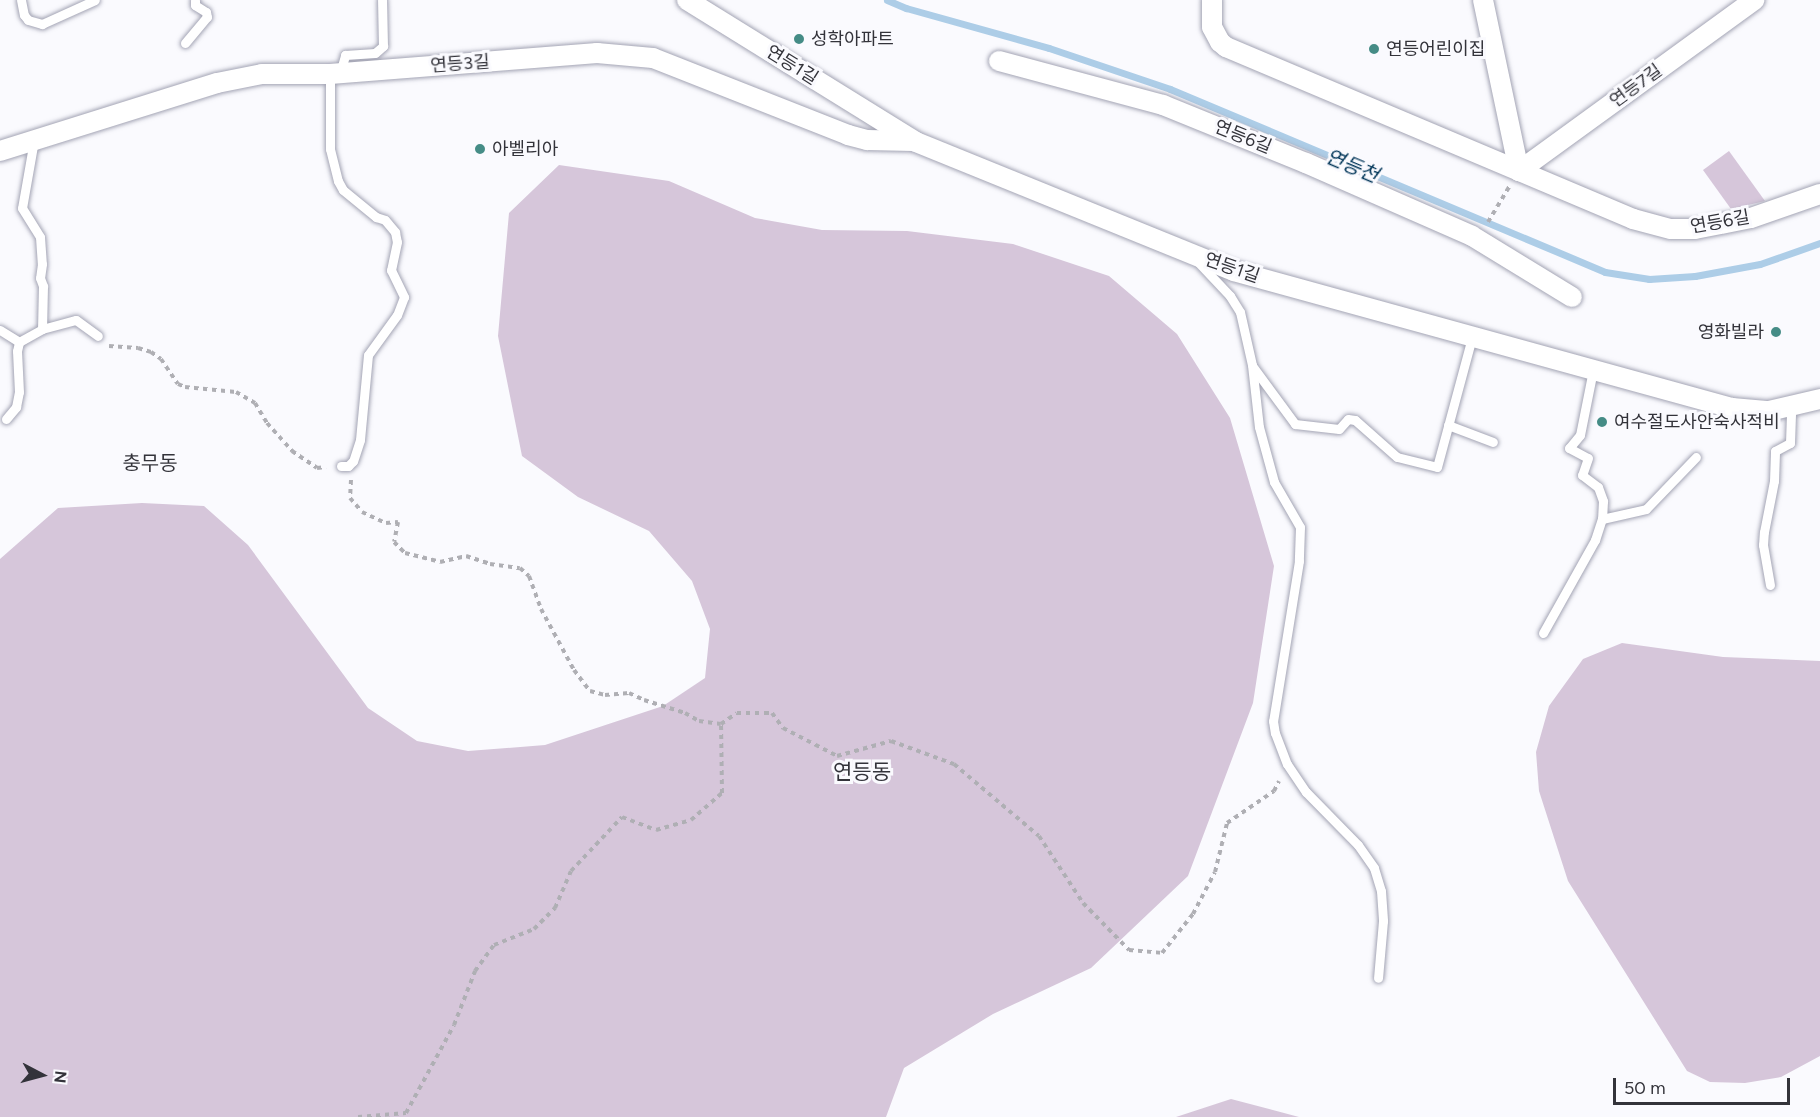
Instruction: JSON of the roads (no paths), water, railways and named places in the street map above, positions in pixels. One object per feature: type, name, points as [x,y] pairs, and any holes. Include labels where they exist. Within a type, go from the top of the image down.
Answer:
[{"type":"street","name":"연등1길","points":[[687,0],[916,141],[1234,271],[1742,410],[1769,411],[1820,399]]},
{"type":"street","name":"연등6길","points":[[1212,0],[1212,27],[1220,42],[1226,47],[1633,219],[1671,229],[1695,229],[1723,225],[1820,194]]},
{"type":"street","points":[[1483,0],[1519,171]]},
{"type":"street","name":"연등7길","points":[[1519,171],[1754,0]]},
{"type":"street","name":"연등3길","points":[[0,151],[217,83],[262,74],[335,74],[597,53],[637,54],[668,63],[848,135],[867,140],[916,141]]},
{"type":"street","name":"연등6길","points":[[999,61],[1163,105],[1306,163],[1478,239],[1572,297]]},
{"type":"lane","points":[[21,0],[24,15],[28,20],[42,24],[95,0]]},
{"type":"lane","points":[[185,43],[207,17],[206,12],[195,5],[195,0]]},
{"type":"lane","points":[[341,466],[348,466],[353,461],[360,440],[368,355],[397,315],[404,297],[391,270],[397,242],[395,232],[385,220],[376,218],[343,190],[338,181],[330,149],[335,74],[345,55],[375,53],[382,46],[382,0]]},
{"type":"lane","points":[[34,140],[22,208],[40,237],[42,264],[40,278],[43,286],[42,329]]},
{"type":"lane","points":[[1190,254],[1236,304],[1252,365],[1260,427],[1274,482],[1300,526],[1299,561],[1273,721],[1287,764],[1306,792],[1358,845],[1374,868],[1381,891],[1382,911],[1378,978]]},
{"type":"lane","points":[[19,342],[42,329],[47,330],[76,320],[98,336]]},
{"type":"lane","points":[[0,330],[19,342]]},
{"type":"lane","points":[[1252,365],[1295,424],[1340,429],[1348,419],[1355,420],[1397,457],[1437,467],[1472,337]]},
{"type":"lane","points":[[6,419],[16,407],[19,392],[19,342]]},
{"type":"lane","points":[[1544,633],[1595,540],[1602,519],[1603,501],[1598,487],[1582,475],[1588,458],[1569,448],[1580,435],[1593,370]]},
{"type":"lane","points":[[1770,585],[1765,565],[1764,532],[1774,481],[1775,451],[1790,443],[1791,407]]},
{"type":"lane","points":[[1449,425],[1493,442]]},
{"type":"lane","points":[[1602,519],[1646,509],[1696,457]]},
{"type":"waterway","name":"연등천","points":[[887,0],[906,8],[1049,48],[1170,89],[1605,272],[1649,279],[1695,276],[1760,264],[1820,243]]},
{"type":"place","name":"성학아파트","points":[[799,39]]},
{"type":"place","name":"연등어린이집","points":[[1374,49]]},
{"type":"place","name":"아벨리아","points":[[480,149]]},
{"type":"place","name":"영화빌라","points":[[1776,332]]},
{"type":"place","name":"여수절도사안숙사적비","points":[[1602,422]]},
{"type":"district","name":"충무동","points":[[150,463]]},
{"type":"district","name":"연등동","points":[[862,772]]}]
